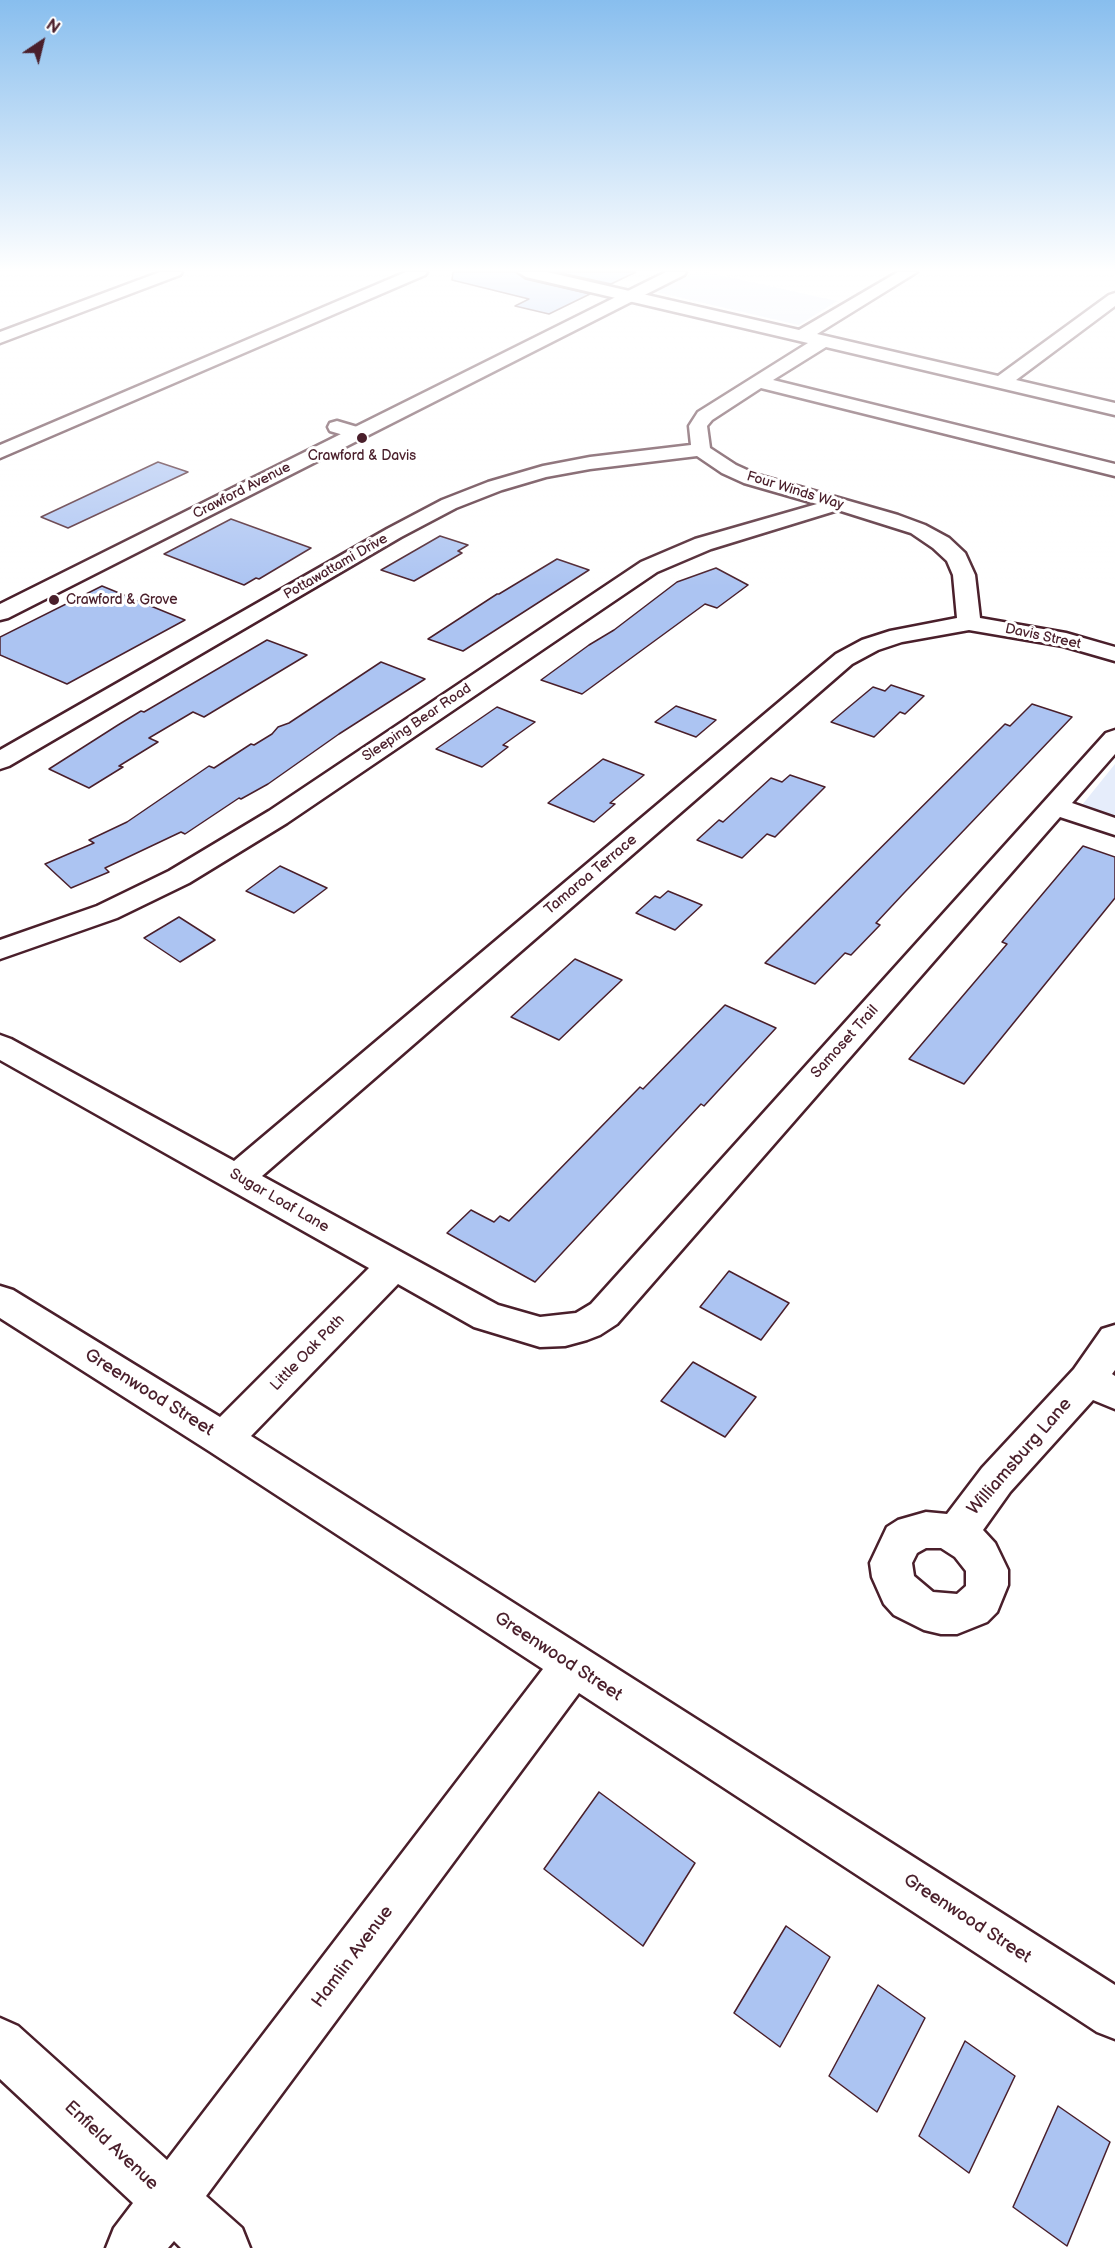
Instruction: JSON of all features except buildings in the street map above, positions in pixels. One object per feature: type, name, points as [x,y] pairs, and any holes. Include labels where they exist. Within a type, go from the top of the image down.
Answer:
[{"type":"street","points":[[0,452],[175,377]]},
{"type":"street","name":"Crawford Avenue","points":[[0,613],[448,377]]},
{"type":"street","name":"Crawford Avenue","points":[[0,594],[460,377]]},
{"type":"street","points":[[701,450],[698,426],[705,416],[766,377]]},
{"type":"street","points":[[975,377],[1115,409]]},
{"type":"street","points":[[1001,383],[1009,377]]},
{"type":"street","points":[[758,382],[1115,470]]},
{"type":"street","name":"Four Winds Way","points":[[701,450],[729,469],[751,479],[891,519],[918,529],[941,543],[957,558],[964,575],[969,623]]},
{"type":"street","name":"Pottawattami Drive","points":[[0,761],[384,539],[449,504],[495,486],[543,472],[590,463],[701,450]]},
{"type":"street","name":"Sleeping Bear Road","points":[[0,950],[107,912],[179,877],[278,817],[649,567],[703,544],[813,513],[836,504]]},
{"type":"street","name":"Davis Street","points":[[969,623],[1066,640],[1115,654]]},
{"type":"street","name":"Tamaroa Terrace","points":[[238,1177],[844,659],[870,645],[898,636],[969,623]]},
{"type":"street","name":"Samoset Trail","points":[[565,1331],[587,1325],[604,1314],[1115,738]]},
{"type":"street","points":[[1054,806],[1115,827]]},
{"type":"street","name":"Sugar Loaf Lane","points":[[0,1046],[238,1177],[392,1267],[487,1317],[540,1332],[565,1331]]},
{"type":"street","name":"Little Oak Path","points":[[223,1439],[392,1267]]},
{"type":"street","name":"Greenwood Street","points":[[0,1300],[223,1439],[1115,2014]]},
{"type":"street","name":"Williamsburg Lane","points":[[955,1535],[996,1480],[1101,1386],[1115,1340]]},
{"type":"street","name":"Hamlin Avenue","points":[[134,2248],[572,1666]]},
{"type":"street","name":"Enfield Avenue","points":[[0,2044],[222,2248]]},
{"type":"shaded area","points":[[1115,764],[1115,817],[1082,805]]},
{"type":"place","name":"Crawford & Davis","points":[[362,438]]},
{"type":"place","name":"Crawford & Grove","points":[[54,600]]}]
